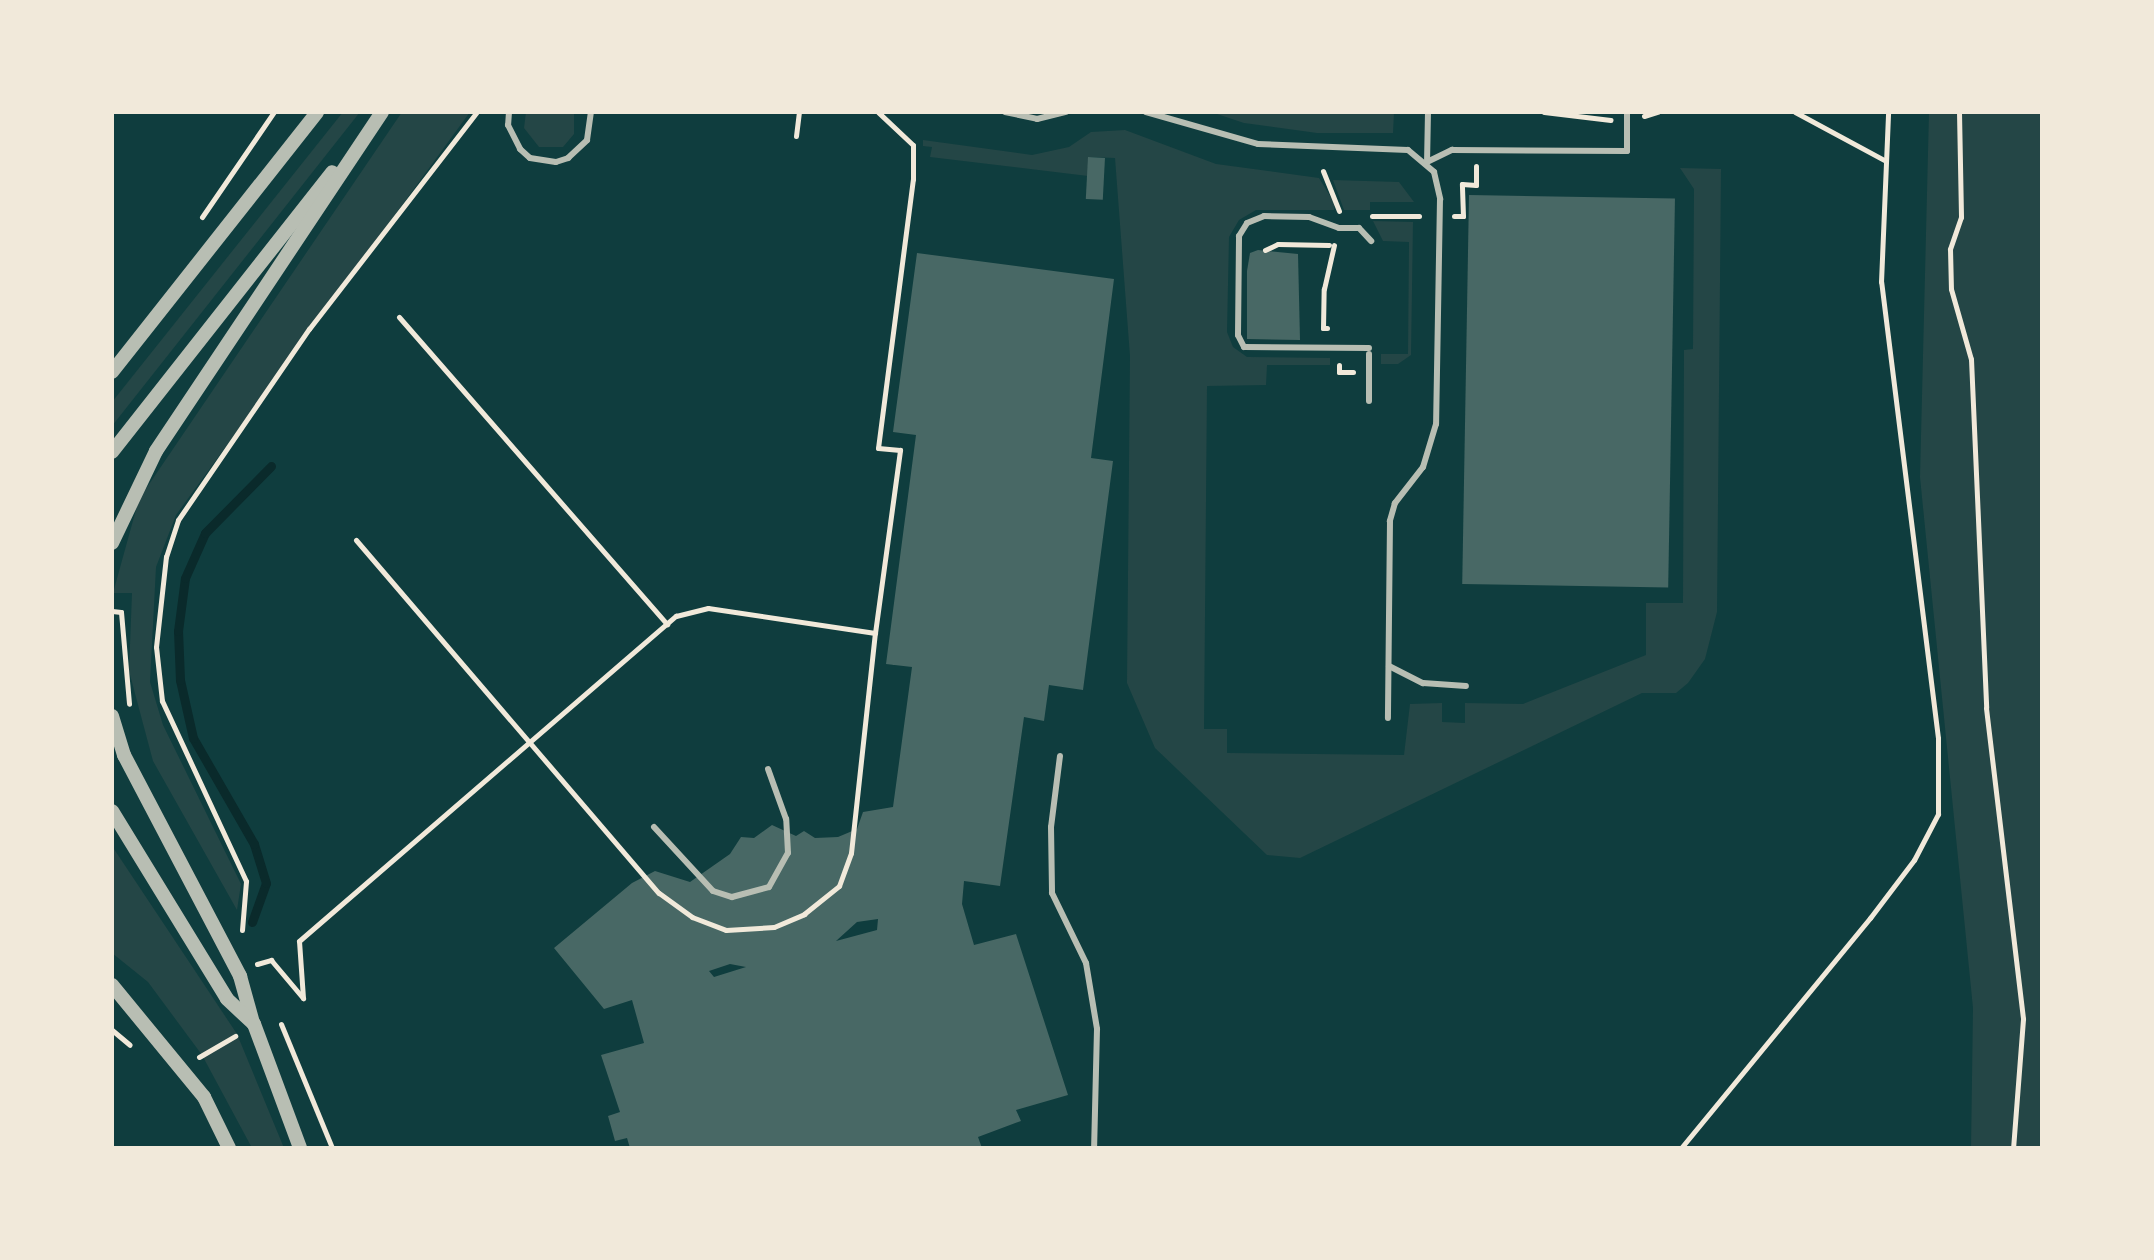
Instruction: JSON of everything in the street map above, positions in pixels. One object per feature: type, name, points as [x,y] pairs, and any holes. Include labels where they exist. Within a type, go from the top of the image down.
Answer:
[{"type":"street","points":[[112,372],[317,112]]},
{"type":"street","points":[[112,452],[380,112]]},
{"type":"street","points":[[112,543],[156,451],[380,112]]},
{"type":"street","points":[[112,716],[124,755],[240,976],[254,1024],[300,1148]]},
{"type":"street","points":[[112,811],[227,999],[254,1024]]},
{"type":"street","points":[[112,985],[204,1097],[229,1148]]},
{"type":"lane","points":[[294,141],[306,112]]},
{"type":"lane","points":[[509,112],[512,138],[530,158],[542,162],[556,162],[579,151],[593,114]]},
{"type":"lane","points":[[1005,112],[1037,119],[1066,112]]},
{"type":"lane","points":[[1146,112],[1191,122],[1258,144],[1398,148],[1427,162]]},
{"type":"lane","points":[[1180,112],[1191,122]]},
{"type":"lane","points":[[1388,718],[1392,511],[1423,467],[1436,424],[1440,199],[1427,162],[1428,112]]},
{"type":"lane","points":[[1427,162],[1452,150],[1627,151],[1627,112]]},
{"type":"lane","points":[[1369,401],[1369,351],[1244,347],[1238,335],[1239,236],[1247,223],[1264,216],[1309,217],[1339,228],[1359,228],[1371,241]]},
{"type":"lane","points":[[1389,666],[1423,683],[1466,686]]},
{"type":"lane","points":[[1060,756],[1051,827],[1052,893],[1083,954],[1097,1029],[1094,1148]]},
{"type":"lane","points":[[654,827],[713,891],[742,896],[769,887],[788,853],[786,819],[768,769]]},
{"type":"path","points":[[194,228],[274,112]]},
{"type":"path","points":[[241,925],[246,881],[162,701],[156,647],[166,557],[178,520],[309,329],[477,112]]},
{"type":"path","points":[[796,136],[799,112]]},
{"type":"path","points":[[356,540],[659,893],[692,917],[726,930],[774,927],[804,914],[839,886],[851,853],[875,633],[900,450],[878,448],[913,179],[913,145],[878,112]]},
{"type":"path","points":[[1544,112],[1627,122],[1657,112]]},
{"type":"path","points":[[1795,112],[1886,161]]},
{"type":"path","points":[[1681,1148],[1870,918],[1914,860],[1938,814],[1938,738],[1881,282],[1888,112]]},
{"type":"path","points":[[1959,112],[1961,217],[1950,249],[1951,289],[1971,359],[1986,708],[2023,1019],[2013,1148]]},
{"type":"path","points":[[1462,184],[1476,185],[1476,166]]},
{"type":"path","points":[[1323,171],[1340,204],[1339,218],[1419,216]]},
{"type":"path","points":[[1462,184],[1469,195]]},
{"type":"path","points":[[1449,216],[1463,216],[1462,184]]},
{"type":"path","points":[[1339,236],[1324,289],[1323,328],[1339,328]]},
{"type":"path","points":[[1265,250],[1278,244],[1334,245]]},
{"type":"path","points":[[399,317],[667,624]]},
{"type":"path","points":[[256,964],[271,960],[303,998],[299,941],[667,624],[708,608],[875,633]]},
{"type":"path","points":[[112,611],[121,612],[130,709]]},
{"type":"path","points":[[233,912],[246,938]]},
{"type":"path","points":[[251,951],[261,976]]},
{"type":"path","points":[[181,1068],[275,1011],[332,1148]]},
{"type":"shaded area","points":[[343,112],[360,112],[112,426],[112,402]]},
{"type":"shaded area","points":[[402,112],[470,112],[176,515],[156,567],[150,682],[163,725],[241,884],[237,910],[153,761],[129,671],[132,593],[113,593],[139,499]]},
{"type":"shaded area","points":[[526,112],[574,112],[574,134],[563,147],[539,147],[524,128]]},
{"type":"shaded area","points":[[1211,112],[1394,112],[1393,133],[1317,133],[1244,123]]},
{"type":"shaded area","points":[[1929,112],[2042,112],[2042,1148],[1971,1148],[1973,1008],[1920,477]]},
{"type":"shaded area","points":[[1125,130],[1216,164],[1319,178],[1335,204],[1334,210],[1256,210],[1239,220],[1229,237],[1227,332],[1233,347],[1247,357],[1330,358],[1330,365],[1267,365],[1266,385],[1207,386],[1204,729],[1227,729],[1227,753],[1404,755],[1410,704],[1442,703],[1442,722],[1465,723],[1465,703],[1523,704],[1646,655],[1646,603],[1683,603],[1684,350],[1693,349],[1694,189],[1680,168],[1721,169],[1717,612],[1705,659],[1688,683],[1676,693],[1642,693],[1300,858],[1267,855],[1155,748],[1127,683],[1130,356],[1115,158],[1089,157],[1088,176],[930,157],[932,147],[923,146],[923,140],[1032,155],[1069,147],[1091,132]]},
{"type":"shaded area","points":[[1333,180],[1399,182],[1414,202],[1370,202],[1370,210],[1344,210]]},
{"type":"shaded area","points":[[1373,221],[1413,222],[1411,355],[1398,364],[1381,364],[1381,354],[1408,354],[1409,242],[1383,241]]},
{"type":"shaded area","points":[[112,846],[237,1034],[284,1148],[252,1148],[202,1055],[148,982],[112,953]]},
{"type":"building","points":[[1088,157],[1105,158],[1103,200],[1086,199]]},
{"type":"building","points":[[1469,195],[1675,199],[1668,588],[1462,584]]},
{"type":"building","points":[[1258,250],[1298,254],[1300,340],[1247,339],[1247,271],[1250,253]]},
{"type":"building","points":[[917,253],[1114,279],[1091,458],[1113,461],[1083,690],[1049,685],[1044,721],[1024,717],[1000,886],[964,881],[962,904],[974,945],[1016,934],[1068,1095],[1016,1110],[1021,1121],[978,1137],[982,1148],[630,1148],[627,1138],[615,1141],[608,1116],[620,1112],[601,1055],[644,1043],[632,1000],[604,1009],[554,948],[632,883],[655,871],[690,882],[730,854],[741,837],[754,838],[772,825],[796,836],[804,831],[815,838],[838,837],[857,829],[863,812],[893,807],[912,667],[886,664],[916,435],[893,432]],"holes":[[[878,919],[877,930],[836,941],[857,922]],[[730,964],[746,967],[714,977],[709,971]]]},
{"type":"waterway","points":[[252,922],[266,883],[254,844],[193,738],[180,680],[178,631],[185,578],[205,533],[271,466]]}]
